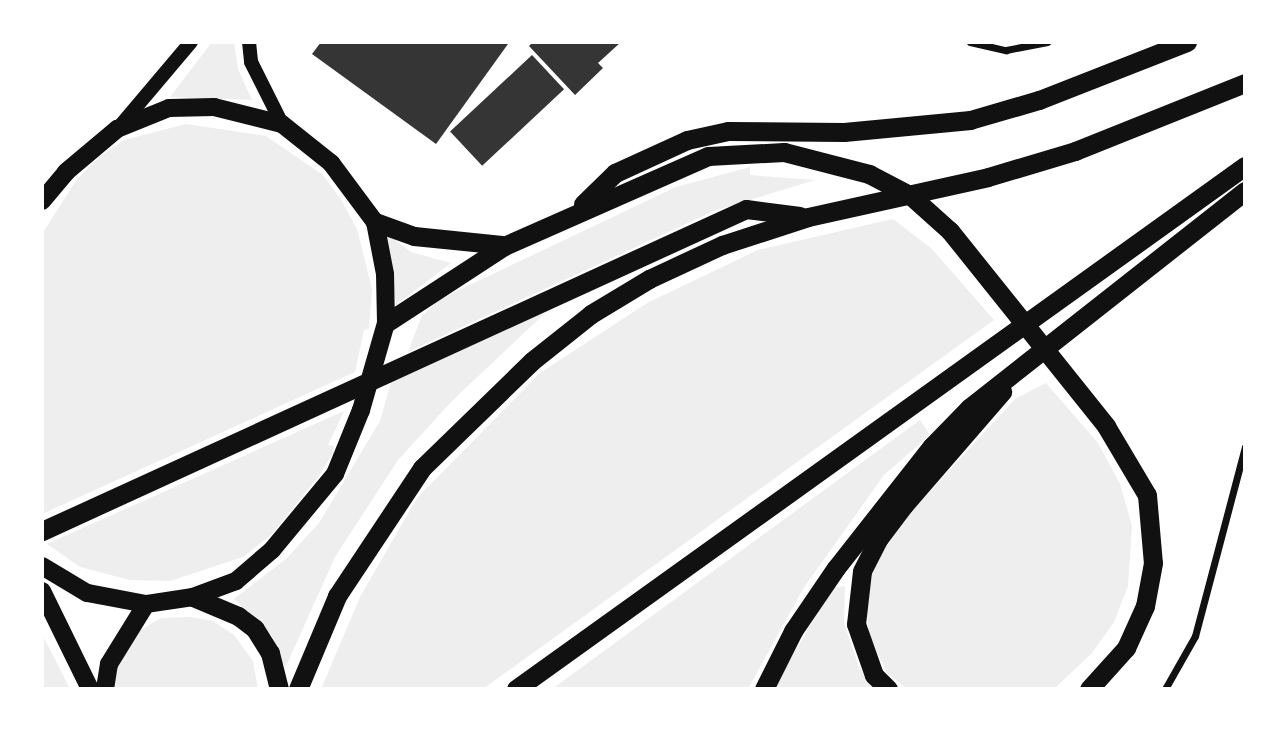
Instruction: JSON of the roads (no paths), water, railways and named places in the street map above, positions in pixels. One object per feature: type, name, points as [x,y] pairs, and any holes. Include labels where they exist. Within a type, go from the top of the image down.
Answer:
[{"type":"highway","points":[[572,214],[615,173],[687,140],[728,131],[844,132],[970,120],[1039,100],[1187,42]]},
{"type":"highway","points":[[298,689],[337,596],[422,468],[475,413],[581,322],[649,279],[722,245],[808,217],[988,177],[1075,151],[1245,83]]},
{"type":"highway","points":[[386,323],[503,246],[708,156],[753,151],[825,159],[869,174],[911,196],[950,231],[1106,426],[1147,495],[1153,564],[1145,606],[1126,648],[1089,689]]},
{"type":"highway","points":[[516,689],[1245,166]]},
{"type":"highway","points":[[764,689],[793,631],[897,487],[969,408],[1245,191]]},
{"type":"highway","points":[[42,531],[746,209],[808,217]]},
{"type":"highway","points":[[375,222],[414,236],[503,246]]},
{"type":"highway","points":[[888,689],[874,675],[856,624],[862,571],[878,538],[1022,367]]},
{"type":"highway","points":[[194,597],[238,616],[255,629],[270,653],[279,689]]},
{"type":"main road","points":[[42,201],[66,172],[117,129],[191,42]]},
{"type":"main road","points":[[249,42],[251,62],[282,124]]},
{"type":"main road","points":[[42,566],[87,593],[146,604],[194,597],[236,581],[303,516],[335,474],[382,345],[386,323],[385,274],[375,222],[331,163],[282,124],[214,107],[169,108],[117,129]]},
{"type":"main road","points":[[42,591],[90,689]]},
{"type":"main road","points":[[105,689],[108,664],[146,604]]},
{"type":"street","points":[[970,42],[1006,50],[1047,42]]},
{"type":"street","points":[[1165,689],[1195,636],[1245,447]]}]
